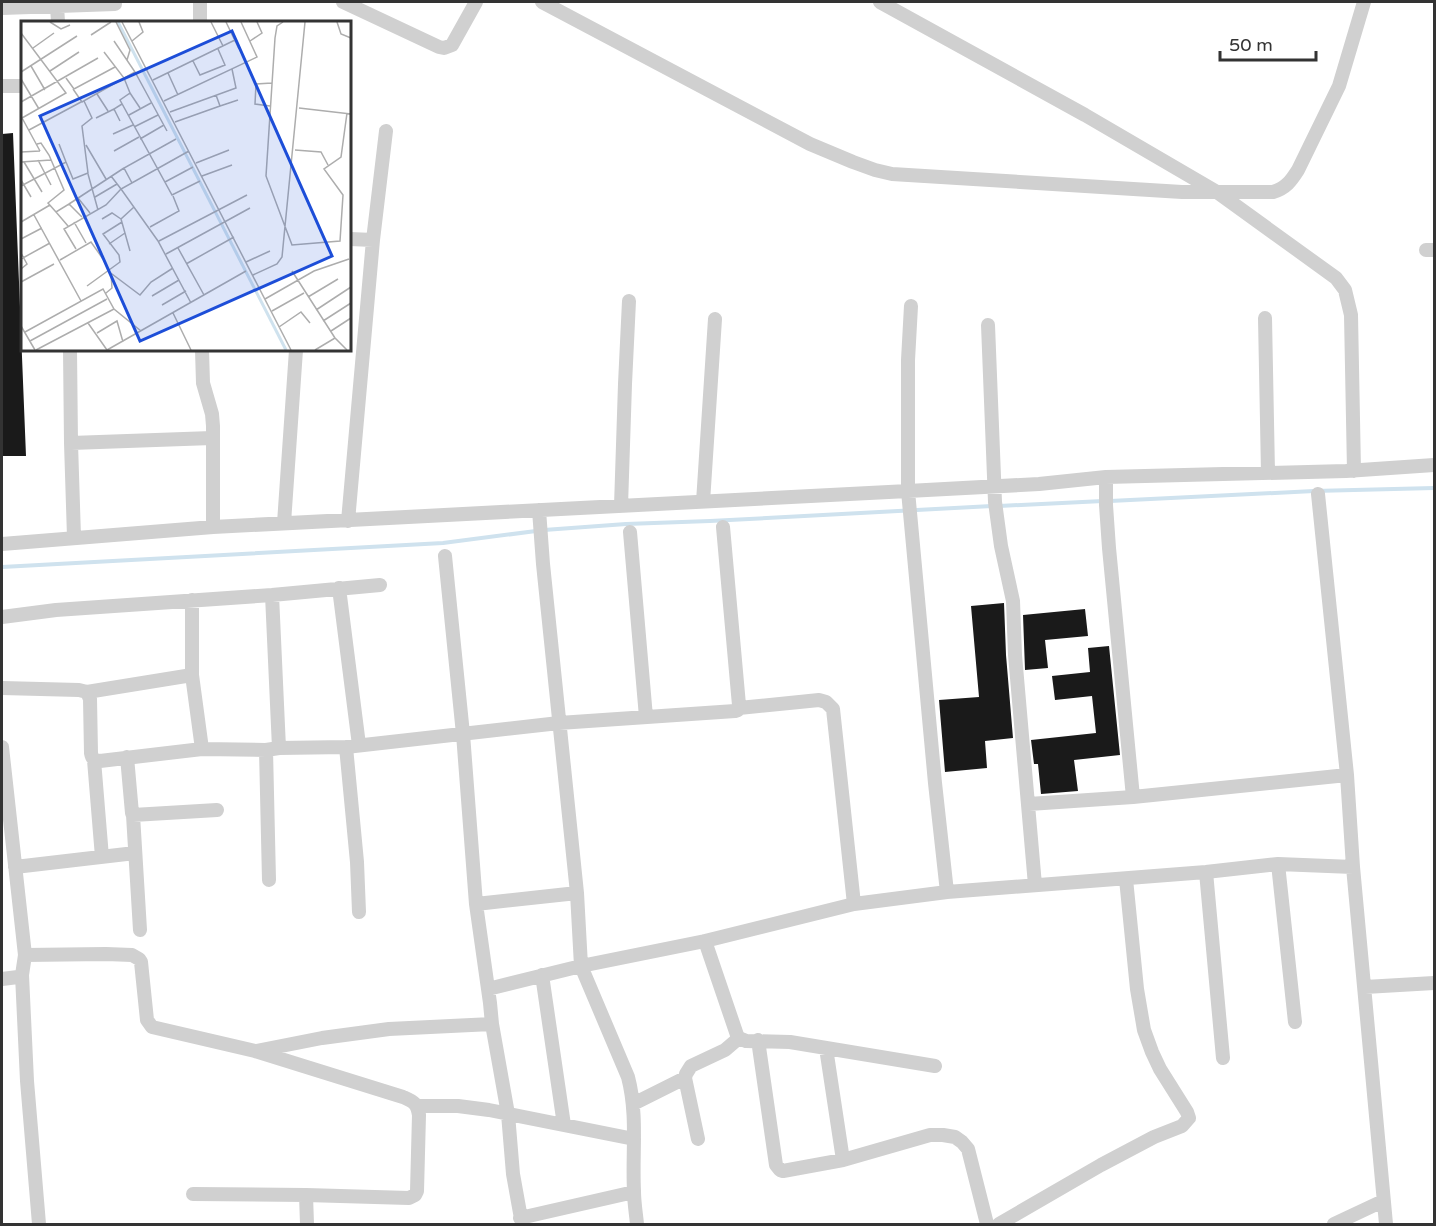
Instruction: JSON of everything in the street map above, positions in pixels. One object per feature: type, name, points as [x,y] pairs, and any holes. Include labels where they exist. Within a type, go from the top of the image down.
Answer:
[{"type":"street","points":[[200,2],[200,21]]},
{"type":"street","points":[[343,2],[444,48],[452,45],[476,2]]},
{"type":"street","points":[[542,2],[810,144],[874,170],[892,174],[1182,192],[1274,192],[1285,188],[1298,170],[1339,86],[1364,2]]},
{"type":"street","points":[[880,2],[1217,192],[1336,278],[1345,290],[1351,315],[1354,471]]},
{"type":"street","points":[[2,8],[115,4]]},
{"type":"street","points":[[57,6],[58,21]]},
{"type":"street","points":[[2,86],[21,86]]},
{"type":"street","points":[[348,520],[373,240],[386,130]]},
{"type":"street","points":[[351,239],[373,240]]},
{"type":"street","points":[[621,506],[629,301]]},
{"type":"street","points":[[911,306],[908,360],[909,502],[947,891]]},
{"type":"street","points":[[1265,318],[1268,473]]},
{"type":"street","points":[[703,502],[715,319]]},
{"type":"street","points":[[988,325],[995,502],[1012,601],[1035,885]]},
{"type":"street","points":[[70,351],[74,537]]},
{"type":"street","points":[[202,351],[203,383],[212,414],[213,527]]},
{"type":"street","points":[[284,523],[296,351]]},
{"type":"street","points":[[71,443],[212,438]]},
{"type":"street","points":[[2,544],[213,527],[348,520],[539,515],[621,506],[703,502],[909,502],[994,487],[1039,484],[1106,491],[1268,473],[1354,471],[1434,465]]},
{"type":"street","points":[[1106,491],[1115,623],[1133,797]]},
{"type":"street","points":[[1318,494],[1347,775],[1353,867],[1386,1224]]},
{"type":"street","points":[[539,515],[577,893],[581,966],[628,1077],[633,1104],[634,1192],[637,1224]]},
{"type":"street","points":[[723,527],[739,708]]},
{"type":"street","points":[[630,532],[646,717]]},
{"type":"street","points":[[445,556],[463,734],[476,904],[492,1024],[508,1114],[513,1174],[521,1221],[634,1192]]},
{"type":"street","points":[[2,617],[56,610],[380,585]]},
{"type":"street","points":[[339,588],[353,746],[359,912]]},
{"type":"street","points":[[269,880],[272,595]]},
{"type":"street","points":[[192,600],[192,675],[202,749]]},
{"type":"street","points":[[2,688],[87,692],[192,675]]},
{"type":"street","points":[[87,692],[90,699],[91,753],[94,760],[102,857]]},
{"type":"street","points":[[94,760],[202,749],[353,746],[559,723],[735,711],[739,708],[819,700],[826,702],[833,709],[854,904]]},
{"type":"street","points":[[2,747],[6,830],[15,867],[25,955],[22,975],[27,1081],[39,1224]]},
{"type":"street","points":[[127,758],[140,930]]},
{"type":"street","points":[[1029,804],[1133,797],[1347,775]]},
{"type":"street","points":[[133,815],[217,810]]},
{"type":"street","points":[[15,867],[135,853]]},
{"type":"street","points":[[488,989],[581,966],[705,941],[854,904],[947,891],[1206,873],[1278,864],[1353,867]]},
{"type":"street","points":[[1278,864],[1296,1022]]},
{"type":"street","points":[[1206,873],[1223,1058]]},
{"type":"street","points":[[1007,1223],[1110,1160],[1154,1137],[1182,1126],[1189,1118],[1160,1069],[1144,1030],[1137,989],[1126,879]]},
{"type":"street","points":[[476,904],[577,893]]},
{"type":"street","points":[[705,941],[739,1038],[746,1041],[790,1042],[935,1066]]},
{"type":"street","points":[[25,955],[106,954],[136,957],[141,962],[147,1020],[152,1027],[255,1052],[403,1097],[417,1106],[471,1107],[634,1139]]},
{"type":"street","points":[[2,979],[22,975]]},
{"type":"street","points":[[542,975],[564,1125]]},
{"type":"street","points":[[1365,987],[1434,983]]},
{"type":"street","points":[[255,1052],[322,1038],[389,1029],[492,1024]]},
{"type":"street","points":[[698,1139],[685,1078],[687,1071],[691,1066],[725,1050],[739,1038]]},
{"type":"street","points":[[758,1040],[778,1168],[783,1171],[843,1160],[930,1135],[944,1134],[955,1137],[968,1149],[987,1224]]},
{"type":"street","points":[[826,1048],[843,1160]]},
{"type":"street","points":[[633,1104],[685,1078]]},
{"type":"street","points":[[193,1194],[412,1197],[417,1191],[419,1115],[417,1106]]},
{"type":"street","points":[[306,1194],[307,1224]]},
{"type":"street","points":[[1334,1224],[1383,1201]]},
{"type":"building","points":[[13,133],[26,456],[2,456],[2,134]]},
{"type":"building","points":[[1004,603],[1013,738],[985,741],[987,768],[945,772],[939,700],[979,697],[971,606]]},
{"type":"building","points":[[1085,609],[1088,636],[1045,640],[1048,668],[1025,670],[1023,615]]},
{"type":"building","points":[[1109,646],[1120,755],[1074,760],[1078,791],[1041,794],[1038,764],[1034,764],[1031,740],[1096,733],[1092,696],[1055,700],[1052,676],[1090,672],[1088,648]]},
{"type":"waterway","points":[[1110,501],[1314,491],[1434,488]]},
{"type":"waterway","points":[[999,506],[1103,501]]},
{"type":"waterway","points":[[544,530],[992,506]]},
{"type":"waterway","points":[[2,567],[443,543],[536,531]]}]
